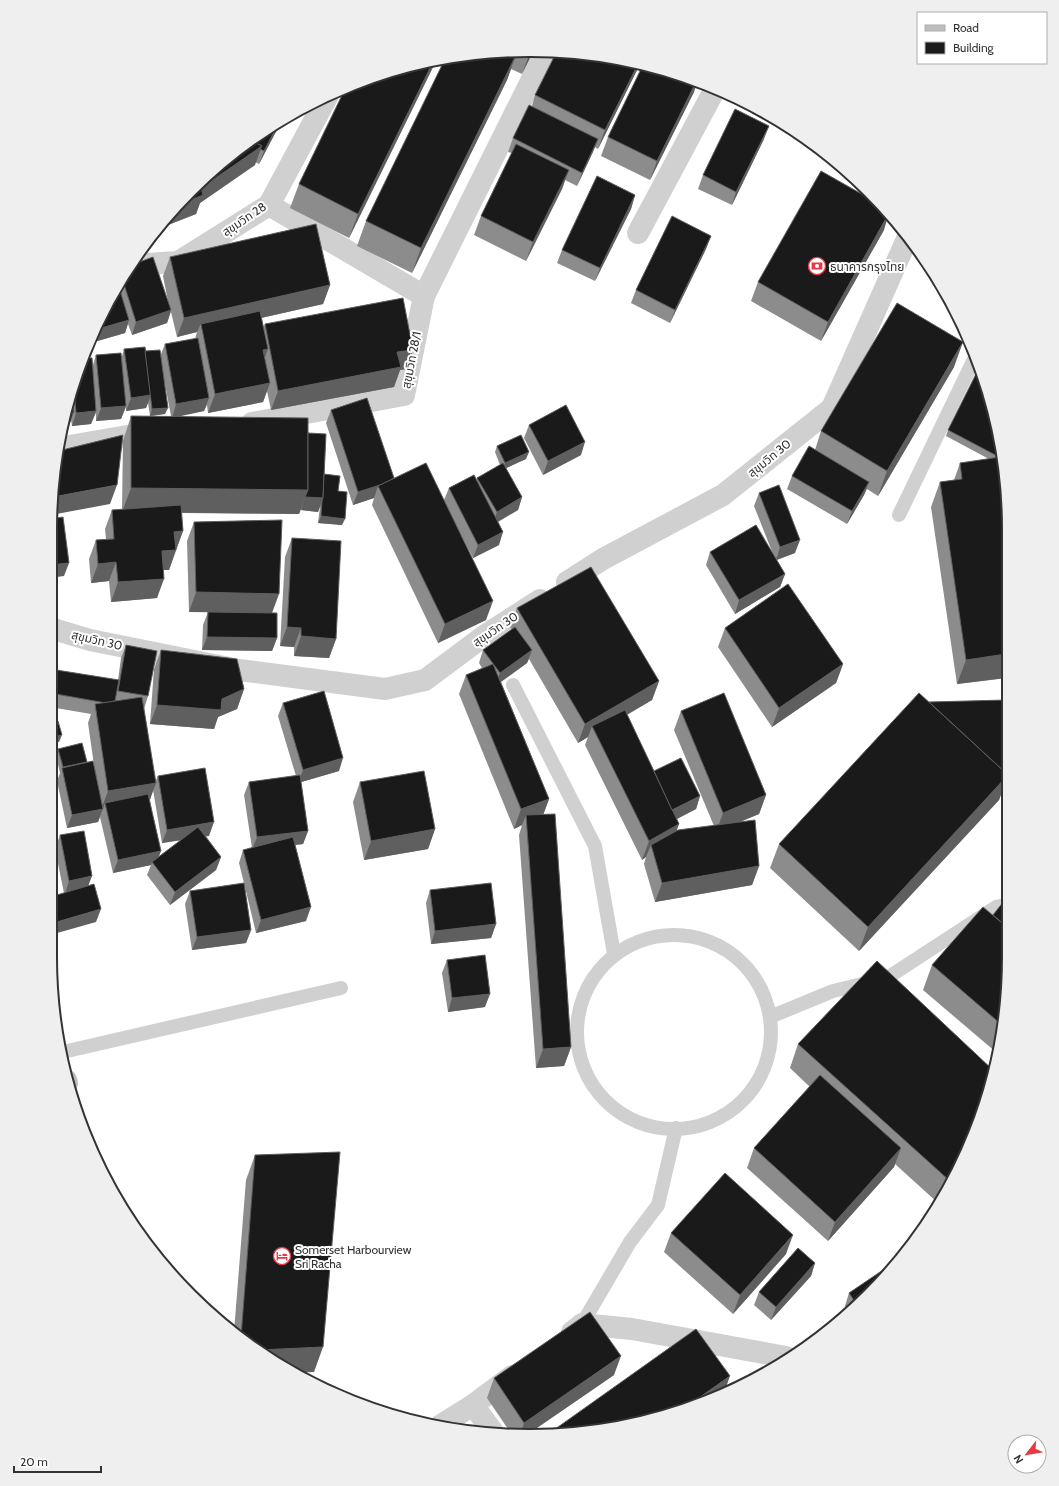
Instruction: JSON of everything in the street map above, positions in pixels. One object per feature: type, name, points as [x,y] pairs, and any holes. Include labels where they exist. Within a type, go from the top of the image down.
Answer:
[{"type":"street","name":"สุขุมวิท 28/1","points":[[235,426],[404,395],[424,296],[543,57]]},
{"type":"street","points":[[638,233],[713,94]]},
{"type":"street","name":"สุขุมวิท 28","points":[[139,264],[178,262],[269,205],[323,105]]},
{"type":"street","points":[[269,205],[424,296]]},
{"type":"street","name":"สุขุมวิท 30","points":[[57,630],[90,640],[246,671],[384,689],[425,680],[484,636],[603,559],[724,495],[832,408],[905,244]]},
{"type":"street","points":[[64,447],[144,435]]},
{"type":"street","points":[[556,1343],[582,1324],[632,1329],[781,1356]]},
{"type":"street","points":[[447,1422],[473,1405],[531,1362]]},
{"type":"street","points":[[473,1405],[489,1427]]},
{"type":"lane","points":[[899,515],[971,363]]},
{"type":"lane","points":[[513,685],[595,846],[614,954]]},
{"type":"lane","points":[[770,1017],[833,991],[887,978],[996,907],[1002,906]]},
{"type":"lane","points":[[674,934],[705,939],[733,953],[755,976],[769,1005],[772,1036],[766,1067],[750,1095],[726,1115],[697,1128],[664,1129],[632,1120],[604,1100],[586,1073],[577,1041],[580,1007],[593,977],[614,954],[642,939],[674,934]]},
{"type":"lane","points":[[67,1051],[341,988]]},
{"type":"lane","points":[[582,1324],[630,1242],[658,1205],[676,1128]]},
{"type":"building","points":[[515,57],[421,248],[366,221],[442,65],[468,61]]},
{"type":"building","points":[[554,58],[591,61],[635,69],[605,130],[535,95]]},
{"type":"building","points":[[430,68],[358,214],[299,184],[341,97],[378,82]]},
{"type":"building","points":[[640,70],[694,87],[657,161],[608,137]]},
{"type":"building","points":[[529,105],[598,139],[582,173],[513,138]]},
{"type":"building","points":[[735,109],[769,126],[736,192],[703,175]]},
{"type":"building","points":[[273,133],[264,151],[260,149],[262,146],[258,144]]},
{"type":"building","points":[[258,144],[262,146],[208,183]]},
{"type":"building","points":[[516,144],[569,170],[533,242],[481,216]]},
{"type":"building","name":"ธนาคารกรุงไทย","points":[[821,171],[865,196],[886,219],[828,322],[758,282]]},
{"type":"building","points":[[597,176],[635,195],[600,268],[562,250]]},
{"type":"building","points":[[201,189],[203,195],[190,200]]},
{"type":"building","points":[[672,216],[711,236],[675,310],[636,290]]},
{"type":"building","points":[[316,224],[330,285],[184,318],[170,257]]},
{"type":"building","points":[[153,257],[171,310],[136,322],[125,286],[141,261]]},
{"type":"building","points":[[121,292],[129,320],[103,328]]},
{"type":"building","points":[[403,298],[413,350],[397,352],[401,367],[278,391],[265,324]]},
{"type":"building","points":[[897,303],[963,342],[887,471],[821,431]]},
{"type":"building","points":[[260,311],[268,349],[263,350],[270,383],[215,394],[201,324]]},
{"type":"building","points":[[198,338],[209,398],[176,404],[165,344]]},
{"type":"building","points":[[145,347],[151,395],[131,398],[124,349]]},
{"type":"building","points":[[160,350],[168,408],[152,409],[145,351]]},
{"type":"building","points":[[121,353],[126,406],[101,408],[96,355]]},
{"type":"building","points":[[90,358],[92,358],[96,411],[76,413],[75,400]]},
{"type":"building","points":[[976,375],[986,407],[996,455],[948,430]]},
{"type":"building","points":[[367,398],[394,478],[383,484],[358,492],[331,410]]},
{"type":"building","points":[[566,405],[585,442],[548,461],[529,425]]},
{"type":"building","points":[[131,416],[308,418],[308,490],[131,488]]},
{"type":"building","points":[[308,433],[326,434],[323,498],[305,497],[308,490]]},
{"type":"building","points":[[123,435],[117,485],[58,496],[64,450]]},
{"type":"building","points":[[521,435],[529,452],[505,463],[497,446]]},
{"type":"building","points":[[809,446],[869,482],[852,511],[792,476]]},
{"type":"building","points":[[996,458],[1001,499],[1002,530],[1002,655],[966,660],[940,482],[962,479],[960,463]]},
{"type":"building","points":[[426,463],[493,601],[445,624],[378,486]]},
{"type":"building","points":[[503,463],[522,497],[497,512],[477,478]]},
{"type":"building","points":[[324,474],[340,476],[338,491],[347,492],[345,519],[321,516]]},
{"type":"building","points":[[474,475],[503,532],[478,545],[449,488]]},
{"type":"building","points":[[779,485],[800,540],[780,547],[759,493]]},
{"type":"building","points":[[181,505],[183,531],[174,532],[176,550],[162,551],[164,579],[118,582],[116,562],[98,564],[96,540],[114,539],[112,510]]},
{"type":"building","points":[[63,517],[69,563],[57,564],[57,518]]},
{"type":"building","points":[[282,520],[279,594],[196,592],[194,522]]},
{"type":"building","points":[[756,525],[785,574],[739,600],[710,552]]},
{"type":"building","points":[[292,538],[341,541],[336,639],[301,636],[301,628],[287,627]]},
{"type":"building","points":[[591,567],[659,681],[585,724],[517,608]]},
{"type":"building","points":[[788,584],[843,664],[779,708],[725,628]]},
{"type":"building","points":[[208,612],[277,613],[277,638],[207,637]]},
{"type":"building","points":[[515,627],[532,650],[500,673],[483,650]]},
{"type":"building","points":[[126,645],[157,651],[148,696],[118,691]]},
{"type":"building","points":[[161,650],[237,659],[244,689],[222,699],[221,710],[157,705]]},
{"type":"building","points":[[493,664],[549,799],[521,809],[466,675]]},
{"type":"building","points":[[57,670],[119,680],[115,701],[106,703],[57,694]]},
{"type":"building","points":[[324,691],[343,758],[303,770],[283,703]]},
{"type":"building","points":[[724,693],[766,795],[723,813],[681,711]]},
{"type":"building","points":[[919,693],[1002,769],[1002,781],[868,927],[779,844]]},
{"type":"building","points":[[142,697],[156,783],[108,791],[95,704]]},
{"type":"building","points":[[1002,700],[1002,769],[929,702]]},
{"type":"building","points":[[625,710],[679,824],[649,841],[592,726]]},
{"type":"building","points":[[57,721],[62,735],[57,736]]},
{"type":"building","points":[[82,743],[87,762],[63,767],[58,749]]},
{"type":"building","points":[[681,758],[700,796],[672,810],[654,771]]},
{"type":"building","points":[[93,761],[103,809],[72,815],[62,768]]},
{"type":"building","points":[[205,768],[214,822],[167,830],[158,776]]},
{"type":"building","points":[[424,771],[435,829],[371,841],[360,782]]},
{"type":"building","points":[[300,775],[308,831],[257,837],[249,782]]},
{"type":"building","points":[[148,794],[161,851],[118,860],[105,803]]},
{"type":"building","points":[[555,814],[571,1047],[543,1049],[526,815]]},
{"type":"building","points":[[755,820],[759,866],[662,883],[651,845],[678,830]]},
{"type":"building","points":[[198,827],[221,857],[175,892],[152,862]]},
{"type":"building","points":[[84,831],[92,876],[69,881],[60,835]]},
{"type":"building","points":[[293,837],[311,907],[261,920],[243,850]]},
{"type":"building","points":[[244,883],[251,930],[197,937],[190,891]]},
{"type":"building","points":[[491,883],[496,924],[435,931],[430,890]]},
{"type":"building","points":[[94,884],[101,909],[57,922],[57,895]]},
{"type":"building","points":[[1002,904],[1002,923],[993,915]]},
{"type":"building","points":[[983,907],[1002,923],[1001,987],[997,1021],[932,965]]},
{"type":"building","points":[[485,955],[490,994],[452,998],[447,960]]},
{"type":"building","points":[[877,961],[989,1066],[977,1108],[966,1137],[947,1178],[798,1044]]},
{"type":"building","points":[[820,1075],[901,1148],[835,1222],[754,1148]]},
{"type":"building","name":"Somerset Harbourview Sri Racha","points":[[340,1152],[323,1347],[268,1350],[241,1331],[255,1155]]},
{"type":"building","points":[[725,1173],[793,1235],[740,1295],[671,1233]]},
{"type":"building","points":[[798,1248],[815,1263],[776,1307],[759,1292]]},
{"type":"building","points":[[883,1270],[883,1270],[854,1300],[849,1293]]},
{"type":"building","points":[[590,1312],[621,1356],[524,1423],[494,1378]]},
{"type":"building","points":[[696,1329],[730,1376],[701,1396],[652,1413],[591,1425],[556,1428]]},
{"type":"place","name":"ธนาคารกรุงไทย","points":[[817,266]]},
{"type":"place","name":"Somerset Harbourview Sri Racha","points":[[282,1256]]}]
